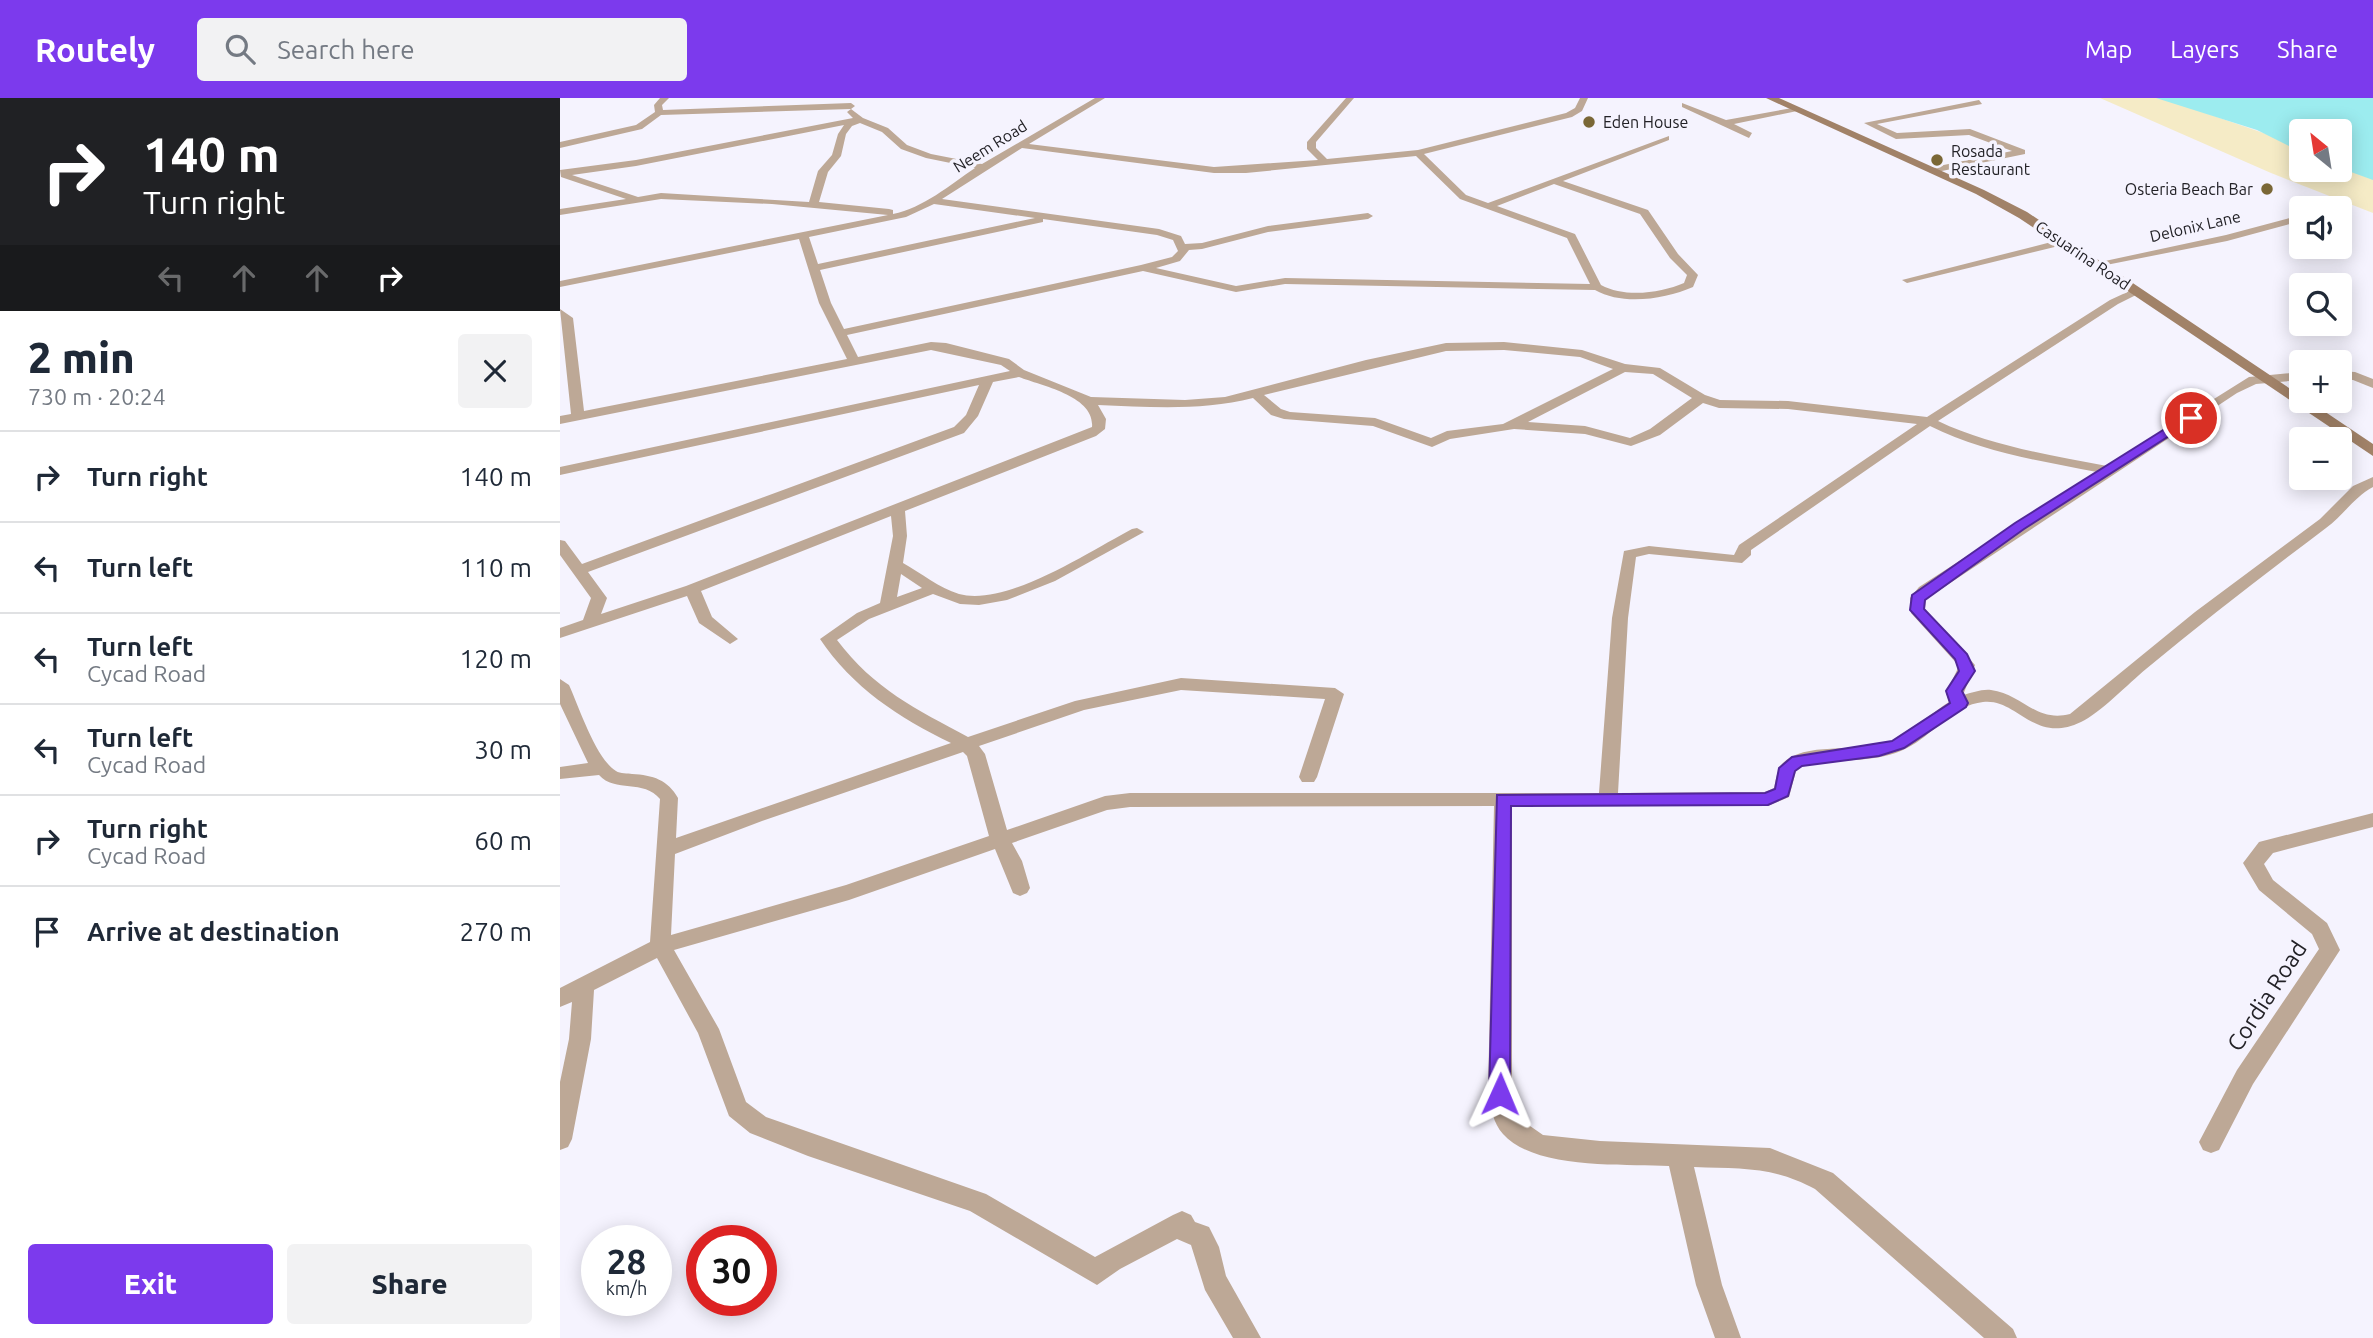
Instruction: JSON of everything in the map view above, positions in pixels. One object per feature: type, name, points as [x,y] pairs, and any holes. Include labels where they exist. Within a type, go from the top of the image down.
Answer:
[{"type":"street","points":[[659,113],[658,105],[665,98]]},
{"type":"street","name":"Neem Road","points":[[560,284],[883,221],[910,212],[933,201],[983,167],[1101,98]]},
{"type":"street","points":[[1325,162],[1312,149],[1311,142],[1350,98]]},
{"type":"street","points":[[1020,145],[1214,170],[1325,162],[1418,153],[1569,115],[1579,109],[1584,98]]},
{"type":"street","name":"Casuarina Road","points":[[1771,98],[2007,206],[2373,451]]},
{"type":"street","points":[[560,145],[639,127],[659,113],[760,110],[796,101],[811,107],[847,105],[852,115],[885,130],[904,147],[929,156],[983,167]]},
{"type":"street","points":[[1932,170],[2022,152],[1970,132],[1896,136],[1868,123],[1979,102]]},
{"type":"street","points":[[1685,105],[1749,135]]},
{"type":"street","points":[[1725,123],[1798,110]]},
{"type":"street","points":[[560,173],[681,155],[802,126],[860,120]]},
{"type":"street","points":[[813,205],[823,171],[836,156],[842,134],[849,124],[860,120]]},
{"type":"street","points":[[1490,205],[1665,138]]},
{"type":"street","points":[[1418,153],[1461,195],[1572,236],[1597,287]]},
{"type":"street","points":[[560,173],[634,198]]},
{"type":"street","points":[[1143,268],[1236,289],[1285,281],[1597,287],[1613,294],[1682,289],[1693,279],[1644,212],[1558,181]]},
{"type":"street","points":[[560,212],[634,198],[725,198],[910,212]]},
{"type":"street","points":[[933,201],[1159,232],[1177,238],[1184,247]]},
{"type":"street","points":[[560,203],[573,209]]},
{"type":"street","points":[[841,333],[1143,268],[1176,258],[1184,247],[1214,244],[1268,229],[1368,216]]},
{"type":"street","points":[[813,268],[950,241],[1050,217]]},
{"type":"street","name":"Delonix Lane","points":[[2096,264],[2227,238],[2289,221]]},
{"type":"street","points":[[803,235],[813,268],[854,362]]},
{"type":"street","points":[[1907,279],[2063,242]]},
{"type":"street","points":[[1608,799],[1620,618],[1629,554],[1649,550],[1737,560],[1743,555],[1744,548],[1929,421],[2114,302],[2136,291]]},
{"type":"street","points":[[562,317],[578,416]]},
{"type":"street","points":[[560,420],[938,346],[1001,361],[1020,373],[1089,401],[1185,404],[1226,401],[1366,364],[1472,344],[1581,354],[1623,368],[1656,371],[1701,398],[1719,404],[1788,405],[1929,421],[1949,431],[2026,454],[2107,470]]},
{"type":"street","points":[[1254,392],[1276,412],[1289,416],[1376,422],[1432,443],[1447,435],[1498,431],[1514,425],[1623,368]]},
{"type":"street","points":[[2352,376],[2373,372]]},
{"type":"street","points":[[560,471],[1020,373]]},
{"type":"street","points":[[2355,376],[2373,384]]},
{"type":"street","points":[[1961,703],[1954,697],[1954,691],[1967,671],[1967,665],[1921,616],[1917,610],[1917,598],[2020,526],[2233,390],[2253,380],[2289,377]]},
{"type":"street","points":[[578,571],[959,430],[972,416],[989,379]]},
{"type":"street","points":[[1514,425],[1585,430],[1631,442],[1655,432],[1701,398]]},
{"type":"street","points":[[560,633],[692,589],[1091,433],[1098,429],[1099,419],[1089,401]]},
{"type":"street","points":[[560,998],[660,946],[849,892],[1119,800],[1777,797],[1782,792],[1787,768],[1797,761],[1888,749],[1961,703],[1979,696],[1992,696],[2052,724],[2076,718],[2201,615],[2325,522],[2358,489],[2373,481]]},
{"type":"street","points":[[887,606],[900,536],[898,510]]},
{"type":"street","points":[[894,564],[947,595],[970,601],[1001,598],[1137,532]]},
{"type":"street","points":[[560,544],[598,598],[590,624]]},
{"type":"street","points":[[936,587],[887,606],[840,629],[828,639],[849,668],[881,695],[928,726],[969,744],[976,754],[1000,839],[1012,860],[1020,888]]},
{"type":"street","points":[[692,589],[705,620],[730,639]]},
{"type":"street","points":[[666,850],[755,816],[1081,705],[1181,684],[1335,694],[1308,777]]},
{"type":"street","points":[[560,685],[593,757],[603,768],[616,778],[651,781],[662,786],[669,798],[660,946],[678,972],[689,1000],[708,1029],[737,1109],[758,1125],[977,1202],[1097,1272],[1111,1260],[1182,1223],[1186,1231],[1200,1236],[1206,1247],[1214,1281],[1248,1338]]},
{"type":"street","points":[[560,773],[603,768]]},
{"type":"street","points":[[1503,800],[1500,1094],[1503,1112],[1512,1127],[1539,1145],[1600,1152],[1770,1159],[1815,1176],[2004,1338]]},
{"type":"street","name":"Cordia Road","points":[[2211,1142],[2245,1077],[2330,950],[2320,929],[2266,885],[2253,863],[2266,848],[2373,820]]},
{"type":"street","points":[[560,1139],[580,1039],[584,986]]},
{"type":"street","points":[[1679,1155],[1709,1284],[1728,1338]]},
{"type":"sand","points":[[2100,98],[2162,98],[2289,142],[2289,180]]},
{"type":"sand","points":[[2352,166],[2373,176],[2373,213],[2352,205],[2352,196],[2330,196],[2294,182],[2352,182]]},
{"type":"water","points":[[2156,98],[2373,98],[2373,180],[2352,172],[2352,119],[2289,119],[2289,146],[2257,130]]},
{"type":"place","name":"Eden House","points":[[1589,122]]},
{"type":"place","name":"Rosada Restaurant","points":[[1937,160]]},
{"type":"place","name":"Osteria Beach Bar","points":[[2267,189]]},
{"type":"route","points":[[1500,1094],[1503,800],[1768,799],[1777,797],[1782,792],[1787,768],[1797,761],[1888,749],[1898,744],[1961,703],[1954,697],[1954,691],[1967,671],[1967,665],[1961,657],[1917,610],[1917,598],[2020,526],[2191,418]]}]
